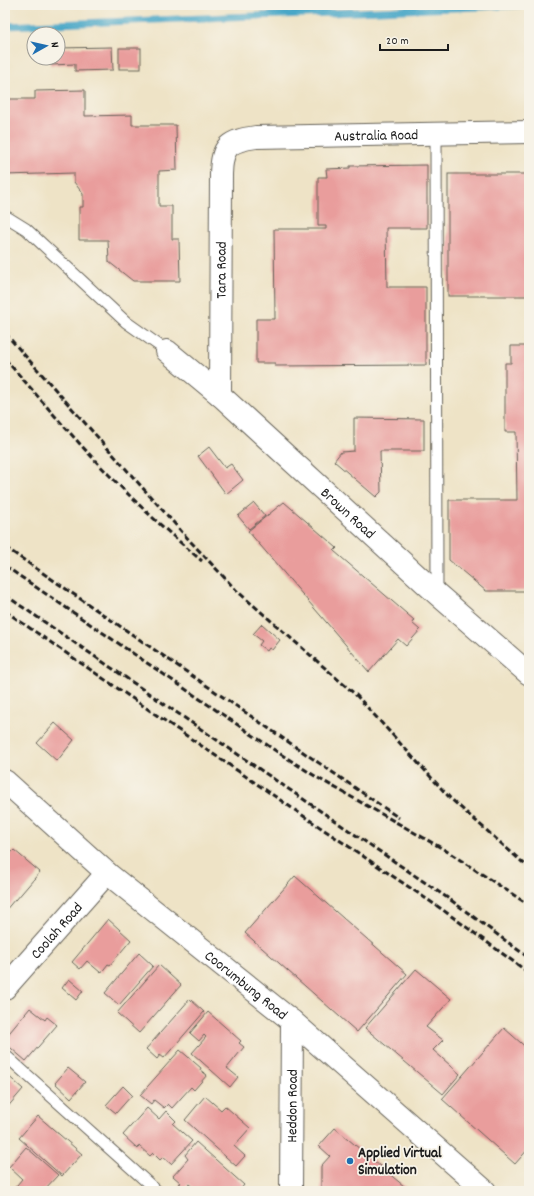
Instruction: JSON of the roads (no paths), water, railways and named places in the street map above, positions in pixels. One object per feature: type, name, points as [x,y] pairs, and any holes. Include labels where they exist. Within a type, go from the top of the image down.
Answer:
[{"type":"street","name":"Australia Road","points":[[227,148],[237,140],[256,137],[529,132]]},
{"type":"street","name":"Tara Road","points":[[220,395],[221,158],[227,148]]},
{"type":"street","name":"Brown Road","points":[[167,351],[220,395],[437,594],[529,674]]},
{"type":"street","name":"Coorumbung Road","points":[[5,782],[107,873],[292,1021],[484,1191]]},
{"type":"street","name":"Coolah Road","points":[[5,988],[107,873]]},
{"type":"street","name":"Heddon Road","points":[[290,1191],[292,1021]]},
{"type":"lane","points":[[436,134],[437,594]]},
{"type":"lane","points":[[5,216],[26,229],[126,322],[167,351]]},
{"type":"lane","points":[[5,1055],[157,1191]]},
{"type":"waterway","points":[[5,26],[529,5]]},
{"type":"railway","points":[[5,333],[190,541],[237,591],[357,696],[450,798],[529,868]]},
{"type":"railway","points":[[5,359],[110,476],[154,519],[202,561]]},
{"type":"railway","points":[[5,547],[399,818]]},
{"type":"railway","points":[[5,566],[279,753],[318,778],[445,850],[529,905]]},
{"type":"railway","points":[[5,595],[452,901],[529,958]]},
{"type":"railway","points":[[5,611],[443,910],[529,973]]},
{"type":"place","name":"Applied Virtual Simulation","points":[[350,1161]]}]
